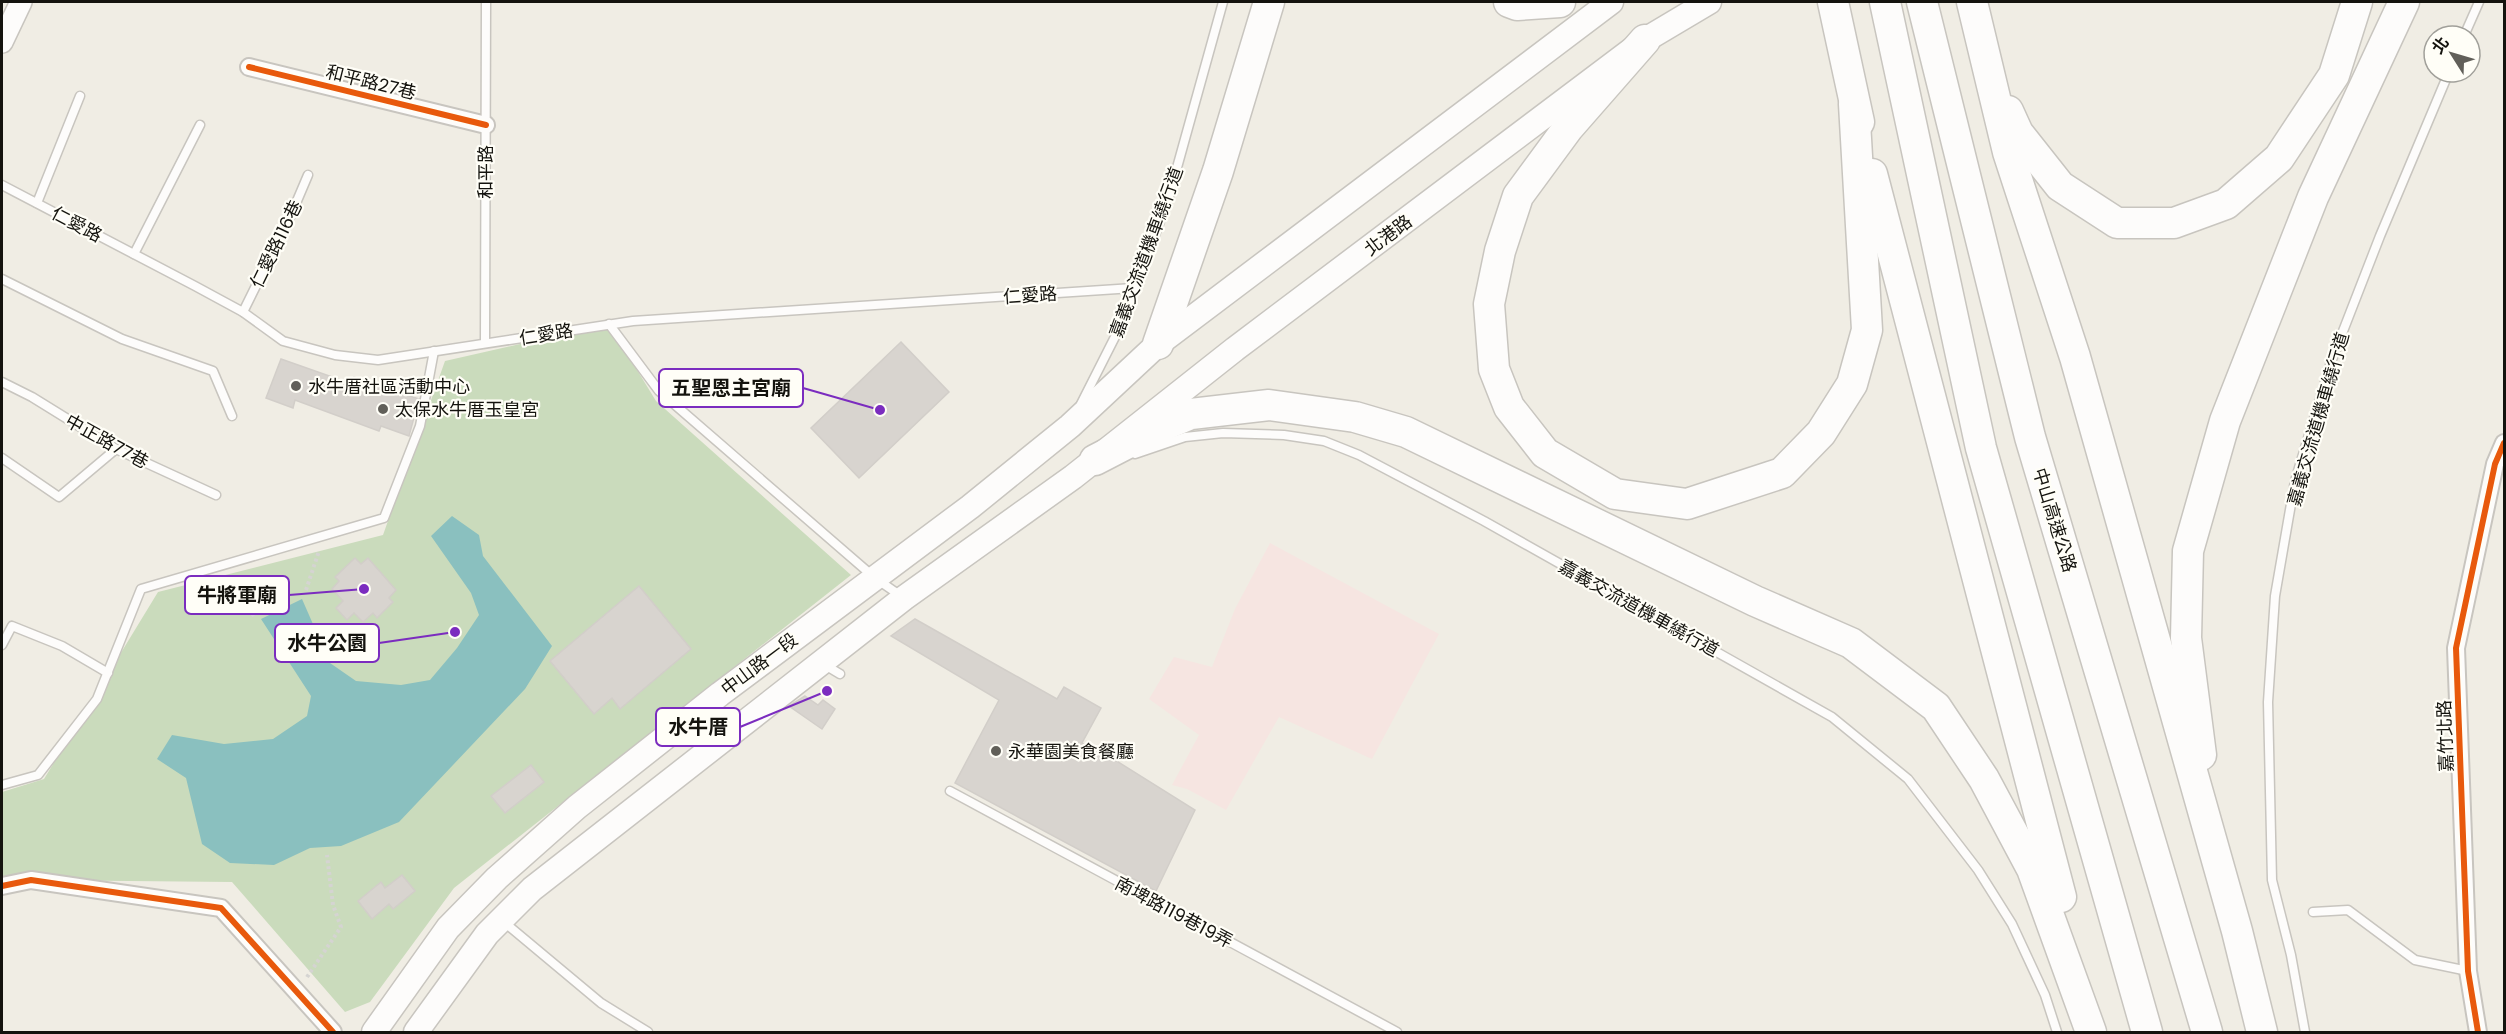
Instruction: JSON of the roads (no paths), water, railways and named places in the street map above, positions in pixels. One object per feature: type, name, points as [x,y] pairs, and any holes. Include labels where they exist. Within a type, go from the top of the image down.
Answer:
[{"type":"highway","points":[[1158,344],[1218,171],[1269,2]]},
{"type":"highway","points":[[1509,2],[1517,5],[1560,2]]},
{"type":"highway","points":[[1833,2],[1854,104],[2096,1032]]},
{"type":"highway","points":[[1885,2],[1981,448],[2147,1032]]},
{"type":"highway","name":"中山高速公路","points":[[1922,2],[2030,437],[2207,1032]]},
{"type":"highway","points":[[1972,2],[2008,152],[2075,357],[2262,1032]]},
{"type":"highway","points":[[1982,47],[2018,133],[2060,186],[2117,223],[2174,223],[2226,204],[2279,158],[2334,75],[2357,2]]},
{"type":"highway","points":[[2246,969],[2200,745],[2186,638],[2188,551],[2225,421],[2296,240],[2313,197],[2404,2]]},
{"type":"highway","points":[[1645,40],[1568,128],[1518,196],[1500,251],[1490,304],[1494,369],[1509,407],[1545,453],[1615,494],[1687,504],[1782,473],[1821,433],[1852,384],[1866,330],[1864,256],[1854,104]]},
{"type":"highway","points":[[1091,467],[1155,429],[1191,414],[1269,405],[1354,417],[1406,432],[1755,600],[1851,643],[1936,707],[1983,779],[2032,868],[2091,1032]]},
{"type":"main road","points":[[1070,426],[1158,344],[1611,2]]},
{"type":"main road","name":"北港路","points":[[1091,467],[1235,349],[1645,40],[1709,2]]},
{"type":"main road","name":"中山路一段","points":[[374,1032],[448,928],[497,878],[577,807],[720,694],[970,507],[1070,426]]},
{"type":"main road","name":"中山路一段","points":[[416,1032],[487,934],[532,889],[831,668],[904,598],[1091,467]]},
{"type":"street","points":[[2,42],[21,2]]},
{"type":"street","name":"和平路27巷","points":[[249,67],[486,125]]},
{"type":"street","name":"嘉竹北路","points":[[2478,1032],[2468,972],[2456,648],[2495,464],[2505,443]]},
{"type":"street","points":[[2,886],[31,880],[221,908],[333,1032]]},
{"type":"lane","name":"和平路","points":[[485,343],[486,2]]},
{"type":"lane","name":"嘉義交流道機車繞行道","points":[[1070,426],[1121,325],[1168,200],[1223,2]]},
{"type":"lane","points":[[2469,24],[2479,2]]},
{"type":"lane","name":"嘉義交流道機車繞行道","points":[[2304,1032],[2291,955],[2272,880],[2268,702],[2275,596],[2295,481],[2331,362],[2380,236],[2444,84]]},
{"type":"lane","points":[[37,203],[80,96]]},
{"type":"lane","points":[[134,254],[200,125]]},
{"type":"lane","name":"仁愛路116巷","points":[[243,312],[308,176]]},
{"type":"lane","name":"仁愛路","points":[[2,185],[243,312],[283,341],[335,355],[378,360],[633,321],[1133,288]]},
{"type":"lane","points":[[2,279],[122,339],[213,371],[232,416]]},
{"type":"lane","points":[[609,324],[659,392],[875,578],[904,598]]},
{"type":"lane","points":[[2,785],[38,775],[97,699],[141,589],[384,518],[420,426],[434,351]]},
{"type":"lane","name":"中正路77巷","points":[[2,382],[32,397],[116,449],[216,495]]},
{"type":"lane","name":"嘉義交流道機車繞行道","points":[[1129,457],[1185,437],[1223,433],[1284,435],[1324,441],[1359,455],[1484,521],[1832,717],[1908,779],[1971,861],[2012,924],[2045,995],[2057,1032]]},
{"type":"lane","points":[[2,458],[59,497],[116,449]]},
{"type":"lane","points":[[2,645],[12,626],[62,646],[108,673]]},
{"type":"lane","name":"南埤路119巷19弄","points":[[950,791],[1397,1032]]},
{"type":"lane","points":[[2313,912],[2348,910],[2415,960],[2468,972]]},
{"type":"lane","points":[[501,919],[601,1003],[648,1032]]},
{"type":"water","points":[[452,516],[479,535],[483,556],[552,646],[525,689],[399,822],[341,846],[310,848],[274,865],[230,863],[202,844],[186,778],[157,759],[172,735],[224,744],[273,739],[307,716],[311,696],[261,619],[302,599],[330,663],[356,681],[401,685],[430,680],[457,648],[479,615],[471,593],[431,536]]},
{"type":"place","name":"水牛厝社區活動中心","points":[[296,386]]},
{"type":"place","name":"太保水牛厝玉皇宮","points":[[383,409]]},
{"type":"place","name":"五聖恩主宮廟","points":[[880,410]]},
{"type":"place","name":"牛將軍廟","points":[[364,589]]},
{"type":"place","name":"水牛公園","points":[[455,632]]},
{"type":"place","name":"水牛厝","points":[[827,691]]},
{"type":"place","name":"永華園美食餐廳","points":[[996,751]]}]
